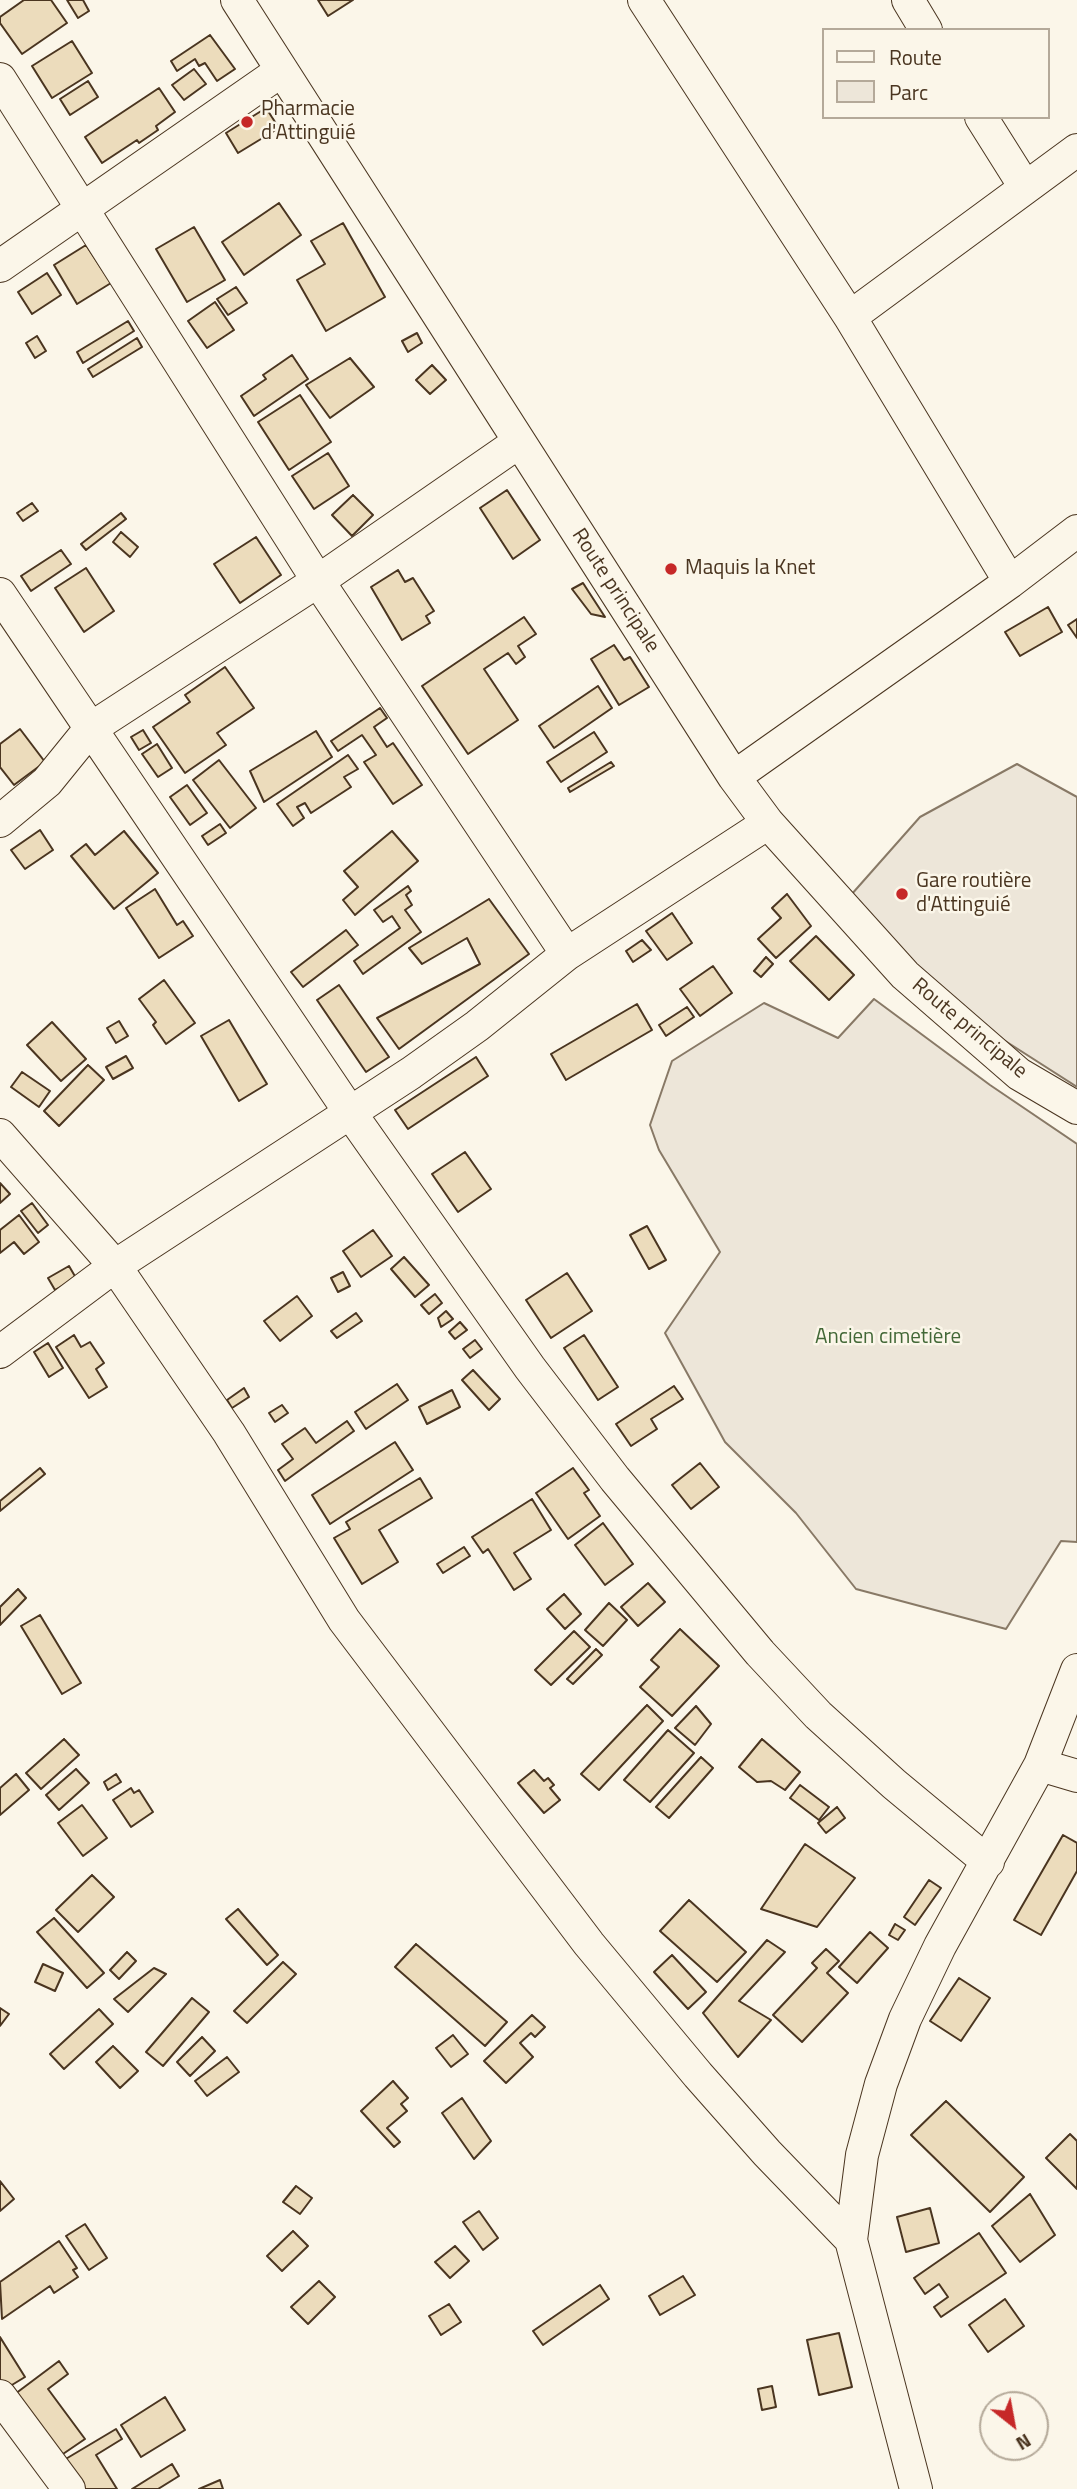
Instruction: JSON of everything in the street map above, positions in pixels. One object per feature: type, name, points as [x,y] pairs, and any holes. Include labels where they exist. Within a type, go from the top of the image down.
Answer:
[{"type":"street","name":"Route principale","points":[[237,0],[734,776],[768,823],[905,975],[1018,1074],[1077,1108]]},
{"type":"street","points":[[644,0],[850,317],[1010,582]]},
{"type":"street","points":[[908,0],[925,28]]},
{"type":"street","points":[[0,266],[281,71]]},
{"type":"street","points":[[0,79],[318,581],[566,954]]},
{"type":"street","points":[[982,119],[1026,187]]},
{"type":"street","points":[[850,317],[1077,150]]},
{"type":"street","points":[[0,821],[47,782],[90,729],[318,581],[519,442]]},
{"type":"street","points":[[734,776],[1010,582],[1077,531]]},
{"type":"street","points":[[0,594],[349,1111],[530,1368],[615,1479],[692,1574],[818,1715],[894,1784],[988,1862]]},
{"type":"street","points":[[0,1352],[115,1266],[411,1073],[477,1026],[566,954],[768,823]]},
{"type":"street","points":[[0,1135],[115,1266],[229,1433],[344,1620],[589,1944],[767,2153],[851,2240]]},
{"type":"street","points":[[916,2489],[851,2240],[862,2155],[881,2084],[911,2007],[940,1946],[1040,1765],[1077,1671]]},
{"type":"street","points":[[1040,1765],[1077,1776]]},
{"type":"street","points":[[0,2396],[69,2489]]},
{"type":"green space","points":[[1017,764],[1077,797],[1077,1087],[960,1012],[851,895],[920,817]]},
{"type":"green space","name":"Ancien cimetière","points":[[874,999],[990,1085],[1077,1144],[1077,1542],[1061,1541],[1006,1629],[856,1589],[796,1513],[725,1442],[665,1333],[720,1252],[659,1150],[650,1125],[672,1061],[764,1003],[838,1038]]},
{"type":"building","points":[[24,0],[51,0],[67,23],[22,54],[0,23],[0,17]]},
{"type":"building","points":[[67,0],[83,0],[89,11],[78,18]]},
{"type":"building","points":[[318,0],[353,0],[328,16]]},
{"type":"building","points":[[210,35],[235,69],[217,81],[205,63],[199,66],[195,59],[177,71],[171,61]]},
{"type":"building","points":[[72,41],[92,73],[52,98],[32,66]]},
{"type":"building","points":[[194,69],[206,84],[184,100],[172,85]]},
{"type":"building","points":[[88,81],[98,97],[70,115],[60,99]]},
{"type":"building","points":[[159,88],[175,112],[156,126],[158,130],[102,163],[85,137]]},
{"type":"building","points":[[266,108],[279,128],[238,153],[226,133]]},
{"type":"building","points":[[279,203],[301,235],[244,275],[222,242]]},
{"type":"building","points":[[343,223],[385,297],[326,331],[297,280],[325,264],[311,241]]},
{"type":"building","points":[[194,227],[225,280],[187,302],[156,249]]},
{"type":"building","points":[[86,245],[111,283],[77,304],[54,265]]},
{"type":"building","points":[[47,273],[61,295],[32,314],[18,292]]},
{"type":"building","points":[[236,287],[247,303],[228,315],[217,299]]},
{"type":"building","points":[[215,302],[234,330],[207,348],[188,321]]},
{"type":"building","points":[[128,321],[134,331],[83,363],[77,352]]},
{"type":"building","points":[[417,333],[422,343],[408,352],[402,341]]},
{"type":"building","points":[[37,336],[46,351],[35,358],[26,343]]},
{"type":"building","points":[[137,338],[142,347],[93,377],[88,369]]},
{"type":"building","points":[[292,355],[308,379],[254,416],[241,396],[266,379],[263,375]]},
{"type":"building","points":[[350,358],[374,387],[330,418],[306,385]]},
{"type":"building","points":[[432,365],[446,380],[430,394],[416,380]]},
{"type":"building","points":[[300,395],[331,442],[289,470],[258,422]]},
{"type":"building","points":[[328,453],[349,486],[314,509],[292,476]]},
{"type":"building","points":[[507,490],[540,540],[513,559],[480,508]]},
{"type":"building","points":[[353,495],[373,515],[352,536],[332,515]]},
{"type":"building","points":[[32,503],[38,511],[23,521],[17,513]]},
{"type":"building","points":[[121,513],[126,519],[86,550],[81,544]]},
{"type":"building","points":[[121,532],[138,547],[130,557],[113,542]]},
{"type":"building","points":[[256,537],[281,575],[240,603],[214,564]]},
{"type":"building","points":[[61,550],[71,564],[31,591],[21,576]]},
{"type":"building","points":[[86,568],[114,611],[84,632],[55,588]]},
{"type":"building","points":[[398,570],[405,582],[413,578],[434,611],[426,616],[430,623],[402,640],[371,587]]},
{"type":"building","points":[[583,583],[605,617],[591,614],[572,589]]},
{"type":"building","points":[[1048,607],[1062,632],[1020,656],[1005,632]]},
{"type":"building","points":[[524,617],[536,634],[518,646],[525,657],[516,664],[508,653],[484,669],[518,720],[468,754],[422,686]]},
{"type":"building","points":[[1077,619],[1077,638],[1068,625]]},
{"type":"building","points":[[614,645],[624,660],[630,657],[649,687],[619,705],[591,659]]},
{"type":"building","points":[[225,667],[254,708],[217,733],[226,745],[185,773],[153,727],[190,702],[185,695]]},
{"type":"building","points":[[598,686],[612,708],[554,748],[539,726]]},
{"type":"building","points":[[380,708],[387,718],[374,727],[387,747],[393,743],[422,785],[393,804],[364,762],[376,755],[362,735],[338,751],[331,741]]},
{"type":"building","points":[[20,729],[45,762],[14,785],[0,767],[0,744]]},
{"type":"building","points":[[143,730],[151,743],[139,750],[131,737]]},
{"type":"building","points":[[316,731],[332,757],[264,802],[250,771]]},
{"type":"building","points":[[594,732],[607,752],[561,782],[547,762]]},
{"type":"building","points":[[157,744],[172,768],[158,777],[142,754]]},
{"type":"building","points":[[348,755],[358,769],[344,777],[351,787],[311,813],[305,803],[297,807],[304,818],[293,826],[277,804]]},
{"type":"building","points":[[219,760],[256,808],[230,828],[193,780]]},
{"type":"building","points":[[611,762],[614,766],[570,792],[568,788]]},
{"type":"building","points":[[187,785],[207,813],[190,825],[170,797]]},
{"type":"building","points":[[220,824],[226,833],[208,845],[202,836]]},
{"type":"building","points":[[40,830],[53,850],[25,869],[11,850]]},
{"type":"building","points":[[124,831],[158,873],[114,909],[71,856],[86,844],[95,855]]},
{"type":"building","points":[[392,831],[418,861],[355,915],[343,900],[358,887],[344,871]]},
{"type":"building","points":[[408,886],[411,891],[406,895],[412,905],[405,910],[421,932],[363,974],[354,961],[400,928],[392,916],[383,922],[374,910]]},
{"type":"building","points":[[155,889],[177,925],[183,921],[193,936],[159,958],[126,908]]},
{"type":"building","points":[[787,894],[811,926],[776,958],[758,939],[781,918],[772,908]]},
{"type":"building","points":[[489,899],[529,954],[399,1049],[377,1018],[480,964],[467,938],[422,964],[409,948]]},
{"type":"building","points":[[672,913],[692,943],[667,960],[646,931]]},
{"type":"building","points":[[346,930],[358,945],[303,987],[291,972]]},
{"type":"building","points":[[816,936],[854,975],[829,1000],[790,961]]},
{"type":"building","points":[[642,940],[651,950],[633,962],[626,951]]},
{"type":"building","points":[[766,957],[773,964],[761,977],[754,971]]},
{"type":"building","points":[[713,966],[732,993],[700,1016],[680,989]]},
{"type":"building","points":[[164,980],[195,1023],[166,1044],[153,1025],[156,1022],[139,999]]},
{"type":"building","points":[[339,985],[389,1057],[366,1072],[317,1000]]},
{"type":"building","points":[[637,1004],[652,1030],[566,1080],[551,1054]]},
{"type":"building","points":[[687,1007],[694,1017],[666,1036],[659,1025]]},
{"type":"building","points":[[229,1020],[267,1084],[239,1101],[201,1036]]},
{"type":"building","points":[[119,1021],[128,1036],[116,1043],[107,1028]]},
{"type":"building","points":[[52,1022],[86,1059],[61,1081],[27,1045]]},
{"type":"building","points":[[126,1056],[133,1068],[113,1079],[106,1067]]},
{"type":"building","points":[[476,1057],[488,1076],[408,1129],[395,1110]]},
{"type":"building","points":[[88,1065],[104,1080],[59,1126],[44,1111]]},
{"type":"building","points":[[22,1072],[50,1091],[39,1107],[11,1087]]},
{"type":"building","points":[[465,1152],[491,1189],[458,1212],[432,1174]]},
{"type":"building","points":[[0,1183],[10,1194],[0,1203]]},
{"type":"building","points":[[32,1203],[48,1225],[38,1233],[21,1211]]},
{"type":"building","points":[[19,1215],[39,1242],[24,1254],[14,1242],[0,1253],[0,1230]]},
{"type":"building","points":[[647,1226],[666,1260],[649,1269],[630,1235]]},
{"type":"building","points":[[373,1230],[392,1256],[361,1277],[343,1251]]},
{"type":"building","points":[[404,1257],[429,1285],[415,1297],[391,1269]]},
{"type":"building","points":[[69,1266],[76,1278],[55,1290],[48,1278]]},
{"type":"building","points":[[343,1272],[350,1286],[338,1292],[331,1278]]},
{"type":"building","points":[[567,1273],[592,1311],[551,1338],[526,1300]]},
{"type":"building","points":[[435,1294],[442,1303],[429,1314],[421,1305]]},
{"type":"building","points":[[297,1296],[312,1316],[280,1341],[264,1321]]},
{"type":"building","points":[[446,1311],[453,1319],[441,1327],[438,1318]]},
{"type":"building","points":[[356,1313],[362,1321],[337,1338],[331,1331]]},
{"type":"building","points":[[460,1322],[467,1330],[455,1339],[449,1332]]},
{"type":"building","points":[[74,1335],[81,1347],[90,1342],[104,1363],[96,1369],[107,1387],[89,1398],[56,1347]]},
{"type":"building","points":[[584,1335],[618,1387],[598,1400],[564,1348]]},
{"type":"building","points":[[475,1340],[482,1349],[470,1358],[463,1349]]},
{"type":"building","points":[[48,1343],[63,1368],[49,1377],[34,1352]]},
{"type":"building","points":[[473,1370],[500,1399],[489,1410],[462,1380]]},
{"type":"building","points":[[397,1384],[408,1400],[366,1429],[355,1412]]},
{"type":"building","points":[[674,1386],[683,1399],[651,1419],[657,1429],[631,1446],[616,1424]]},
{"type":"building","points":[[244,1388],[249,1397],[232,1408],[227,1400]]},
{"type":"building","points":[[452,1390],[460,1407],[427,1424],[419,1407]]},
{"type":"building","points":[[282,1405],[288,1413],[275,1422],[269,1413]]},
{"type":"building","points":[[347,1421],[354,1431],[285,1481],[278,1470],[293,1459],[282,1444],[305,1428],[316,1443]]},
{"type":"building","points":[[395,1442],[413,1470],[330,1524],[312,1495]]},
{"type":"building","points":[[700,1463],[719,1487],[691,1509],[672,1485]]},
{"type":"building","points":[[40,1468],[45,1474],[0,1511],[0,1501]]},
{"type":"building","points":[[573,1468],[589,1490],[584,1493],[600,1516],[568,1539],[536,1493]]},
{"type":"building","points":[[420,1478],[432,1498],[379,1530],[398,1562],[362,1584],[334,1538],[350,1529],[346,1522]]},
{"type":"building","points":[[532,1499],[551,1530],[514,1553],[531,1579],[514,1590],[488,1549],[483,1553],[472,1537]]},
{"type":"building","points":[[603,1523],[633,1564],[605,1585],[575,1545]]},
{"type":"building","points":[[464,1547],[470,1556],[443,1573],[437,1564]]},
{"type":"building","points":[[648,1583],[665,1602],[638,1626],[621,1607]]},
{"type":"building","points":[[18,1589],[26,1598],[0,1625],[0,1607]]},
{"type":"building","points":[[564,1594],[581,1614],[565,1629],[547,1609]]},
{"type":"building","points":[[609,1603],[627,1620],[603,1646],[585,1630]]},
{"type":"building","points":[[40,1615],[81,1683],[62,1694],[21,1626]]},
{"type":"building","points":[[680,1629],[719,1666],[672,1716],[640,1687],[659,1667],[651,1660]]},
{"type":"building","points":[[574,1631],[590,1647],[551,1685],[535,1670]]},
{"type":"building","points":[[596,1649],[602,1655],[573,1684],[567,1679]]},
{"type":"building","points":[[647,1705],[663,1721],[599,1790],[581,1774]]},
{"type":"building","points":[[696,1706],[711,1724],[695,1745],[675,1728]]},
{"type":"building","points":[[668,1730],[694,1753],[650,1802],[624,1780]]},
{"type":"building","points":[[64,1739],[79,1755],[41,1789],[26,1773]]},
{"type":"building","points":[[762,1739],[800,1772],[785,1790],[771,1781],[757,1782],[739,1767]]},
{"type":"building","points":[[701,1757],[713,1768],[669,1818],[656,1807]]},
{"type":"building","points":[[76,1769],[89,1783],[59,1810],[46,1795]]},
{"type":"building","points":[[534,1770],[544,1781],[548,1778],[554,1785],[550,1788],[560,1800],[544,1813],[518,1783]]},
{"type":"building","points":[[16,1774],[29,1790],[0,1815],[0,1788]]},
{"type":"building","points":[[116,1774],[121,1782],[108,1790],[104,1782]]},
{"type":"building","points":[[800,1785],[829,1807],[819,1820],[790,1798]]},
{"type":"building","points":[[131,1788],[134,1793],[139,1790],[153,1812],[131,1827],[113,1800]]},
{"type":"building","points":[[82,1805],[107,1838],[83,1856],[58,1823]]},
{"type":"building","points":[[837,1807],[845,1818],[826,1833],[818,1823]]},
{"type":"building","points":[[1063,1835],[1077,1843],[1077,1871],[1041,1935],[1014,1920]]},
{"type":"building","points":[[805,1844],[855,1878],[817,1927],[761,1909]]},
{"type":"building","points":[[92,1875],[114,1897],[78,1932],[56,1910]]},
{"type":"building","points":[[929,1880],[941,1888],[915,1925],[904,1917]]},
{"type":"building","points":[[689,1900],[746,1952],[717,1982],[660,1931]]},
{"type":"building","points":[[238,1909],[278,1955],[267,1965],[226,1919]]},
{"type":"building","points":[[54,1918],[104,1973],[87,1988],[37,1932]]},
{"type":"building","points":[[895,1924],[905,1930],[898,1940],[889,1935]]},
{"type":"building","points":[[870,1932],[888,1948],[857,1983],[839,1967]]},
{"type":"building","points":[[767,1940],[785,1952],[739,2001],[771,2020],[738,2057],[703,2013]]},
{"type":"building","points":[[416,1944],[507,2022],[485,2046],[395,1967]]},
{"type":"building","points":[[826,1949],[839,1961],[827,1973],[848,1993],[802,2042],[773,2015],[817,1968],[812,1963]]},
{"type":"building","points":[[127,1952],[136,1961],[119,1979],[110,1970]]},
{"type":"building","points":[[672,1955],[706,1992],[688,2009],[654,1972]]},
{"type":"building","points":[[283,1962],[296,1974],[247,2023],[234,2011]]},
{"type":"building","points":[[43,1964],[63,1973],[55,1991],[35,1982]]},
{"type":"building","points":[[154,1968],[166,1974],[128,2012],[114,1999]]},
{"type":"building","points":[[959,1978],[990,1998],[961,2041],[930,2021]]},
{"type":"building","points":[[192,1998],[209,2012],[163,2066],[146,2052]]},
{"type":"building","points":[[0,2008],[9,2014],[0,2026]]},
{"type":"building","points":[[99,2009],[113,2024],[64,2069],[50,2054]]},
{"type":"building","points":[[532,2015],[545,2027],[535,2037],[531,2033],[520,2043],[533,2057],[506,2083],[484,2061]]},
{"type":"building","points":[[453,2035],[468,2054],[451,2067],[436,2048]]},
{"type":"building","points":[[202,2037],[215,2051],[190,2076],[177,2062]]},
{"type":"building","points":[[113,2046],[138,2071],[120,2088],[96,2062]]},
{"type":"building","points":[[227,2057],[239,2072],[207,2096],[195,2081]]},
{"type":"building","points":[[393,2081],[408,2098],[401,2104],[407,2111],[387,2128],[400,2142],[394,2147],[361,2111]]},
{"type":"building","points":[[462,2098],[491,2141],[474,2159],[442,2113]]},
{"type":"building","points":[[946,2101],[1024,2177],[990,2212],[911,2135]]},
{"type":"building","points":[[1070,2134],[1077,2141],[1077,2189],[1046,2158]]},
{"type":"building","points":[[0,2181],[14,2199],[0,2211]]},
{"type":"building","points":[[296,2186],[312,2198],[300,2214],[283,2202]]},
{"type":"building","points":[[1030,2194],[1055,2235],[1020,2262],[992,2226]]},
{"type":"building","points":[[930,2208],[939,2243],[906,2252],[897,2217]]},
{"type":"building","points":[[479,2211],[498,2238],[483,2250],[463,2222]]},
{"type":"building","points":[[85,2224],[107,2258],[89,2270],[66,2236]]},
{"type":"building","points":[[293,2231],[308,2246],[282,2271],[267,2256]]},
{"type":"building","points":[[979,2233],[1006,2273],[941,2317],[934,2307],[948,2297],[939,2284],[925,2294],[914,2278]]},
{"type":"building","points":[[59,2241],[77,2268],[73,2270],[78,2277],[54,2293],[50,2286],[2,2319],[0,2282]]},
{"type":"building","points":[[455,2246],[469,2261],[450,2278],[435,2262]]},
{"type":"building","points":[[683,2276],[695,2295],[660,2315],[649,2296]]},
{"type":"building","points":[[319,2281],[335,2297],[308,2324],[291,2307]]},
{"type":"building","points":[[600,2285],[609,2299],[543,2345],[533,2331]]},
{"type":"building","points":[[1005,2299],[1024,2326],[988,2352],[969,2325]]},
{"type":"building","points":[[449,2304],[461,2322],[441,2335],[429,2316]]},
{"type":"building","points":[[839,2333],[852,2387],[819,2395],[807,2340]]},
{"type":"building","points":[[0,2337],[25,2377],[2,2391],[0,2388]]},
{"type":"building","points":[[59,2361],[68,2374],[48,2389],[85,2439],[60,2456],[15,2394]]},
{"type":"building","points":[[772,2386],[776,2407],[762,2410],[758,2389]]},
{"type":"building","points":[[165,2397],[185,2430],[141,2457],[121,2425]]},
{"type":"building","points":[[116,2429],[122,2439],[96,2455],[117,2489],[81,2489],[64,2460]]},
{"type":"building","points":[[172,2464],[179,2476],[158,2489],[132,2489]]},
{"type":"building","points":[[220,2480],[223,2489],[199,2489]]},
{"type":"place","name":"Pharmacie d'Attinguié","points":[[247,122]]},
{"type":"place","name":"Maquis la Knet","points":[[671,569]]},
{"type":"place","name":"Gare routière d'Attinguié","points":[[902,894]]}]
